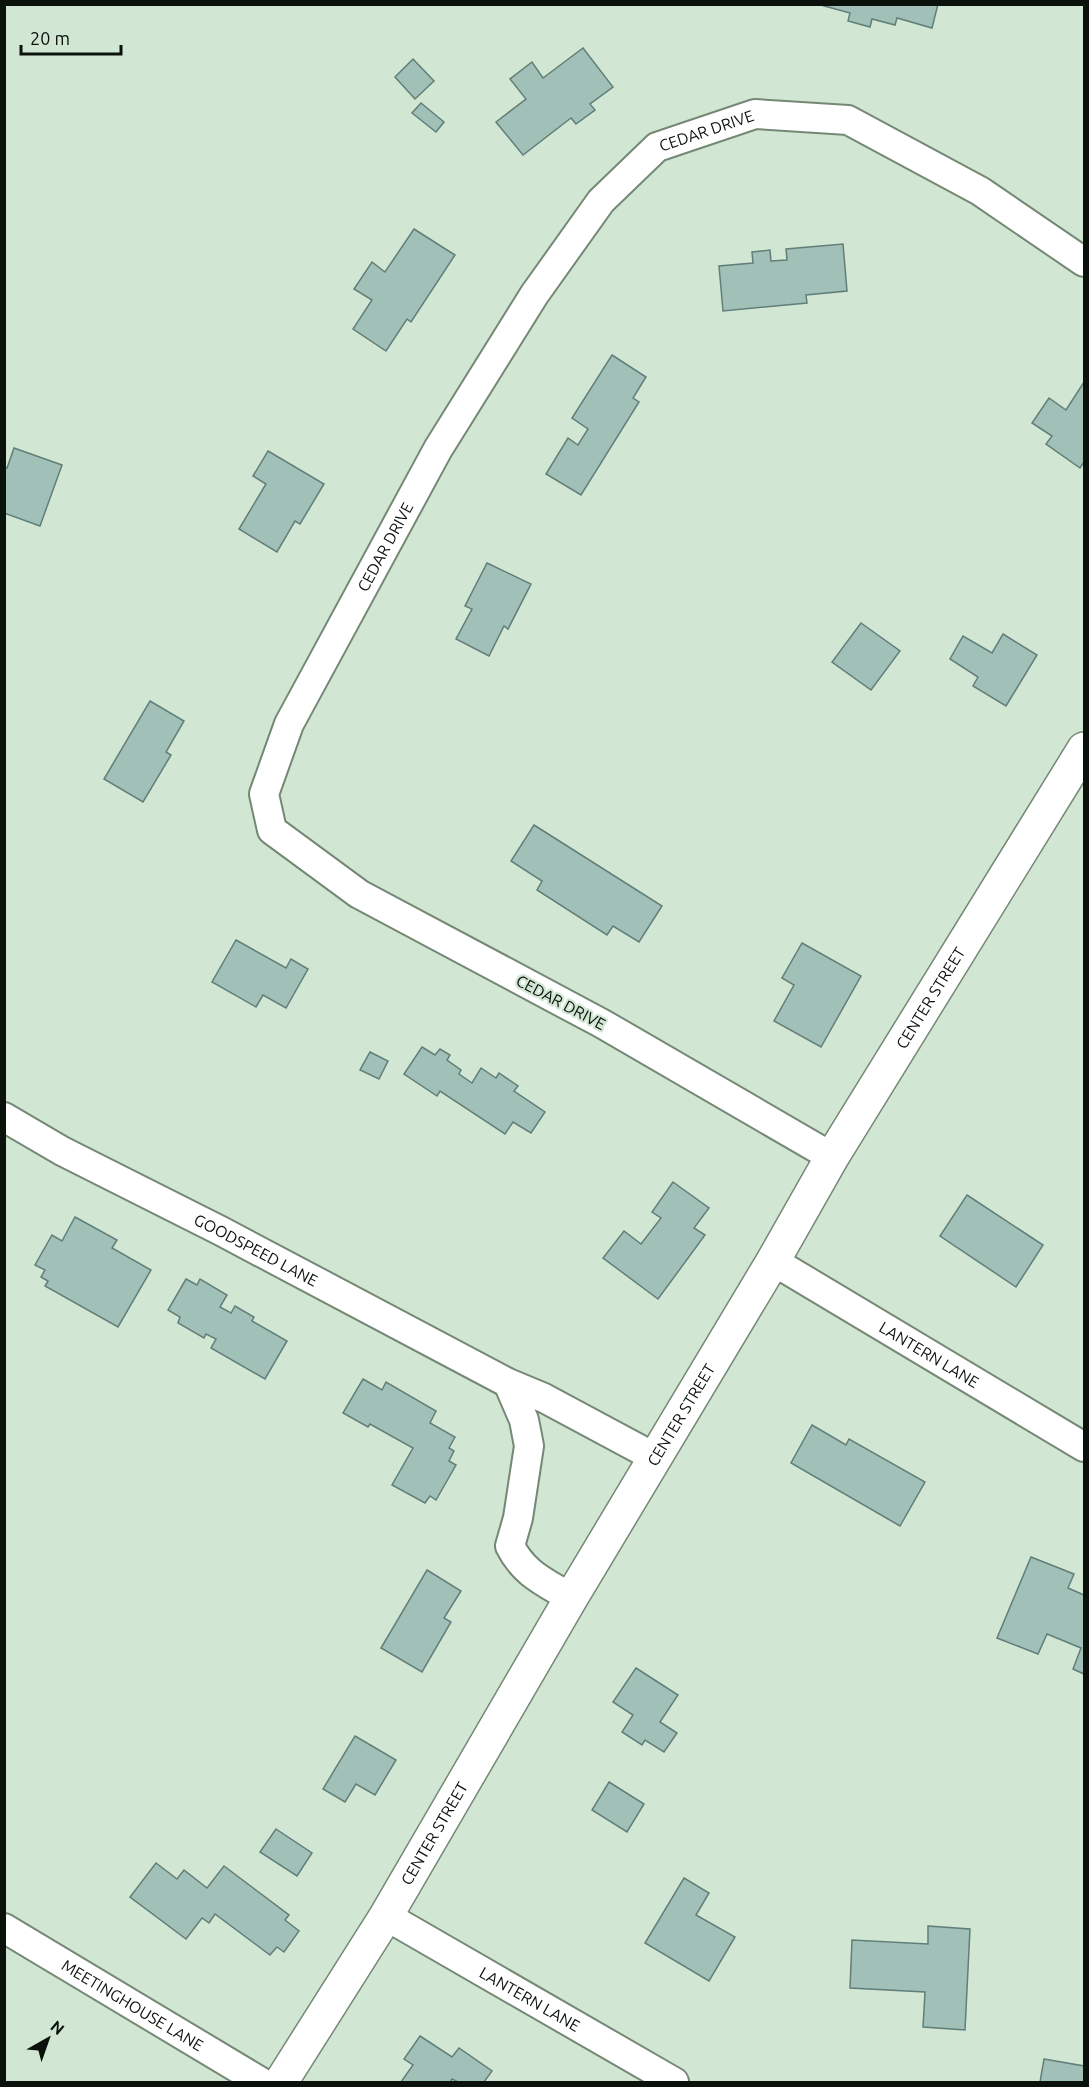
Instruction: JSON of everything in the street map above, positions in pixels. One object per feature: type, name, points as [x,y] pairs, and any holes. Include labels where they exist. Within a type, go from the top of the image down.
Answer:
[{"type":"main road","name":"CENTER STREET","points":[[281,2082],[386,1916],[832,1157],[1084,749]]},
{"type":"street","name":"CEDAR DRIVE","points":[[832,1157],[601,1023],[358,894],[272,830],[264,794],[289,724],[438,449],[534,295],[601,201],[657,147],[755,114],[848,120],[980,191],[1084,262]]},
{"type":"street","name":"GOODSPEED LANE","points":[[4,1117],[62,1151],[221,1231],[508,1383],[544,1398],[654,1457]]},
{"type":"street","name":"LANTERN LANE","points":[[772,1261],[1084,1448]]},
{"type":"street","points":[[508,1383],[524,1420],[529,1446],[518,1518],[510,1545],[518,1560],[529,1573],[571,1598]]},
{"type":"street","name":"LANTERN LANE","points":[[386,1916],[674,2082]]},
{"type":"street","name":"MEETINGHOUSE LANE","points":[[4,1928],[261,2082]]},
{"type":"building","points":[[817,4],[938,4],[932,28],[897,18],[895,25],[872,19],[870,27],[848,21],[850,13]]},
{"type":"building","points":[[583,48],[613,87],[590,104],[595,110],[576,124],[571,118],[523,155],[496,122],[526,99],[510,79],[532,62],[543,78]]},
{"type":"building","points":[[413,59],[434,81],[415,99],[395,77]]},
{"type":"building","points":[[421,103],[444,122],[436,132],[412,113]]},
{"type":"building","points":[[414,229],[455,255],[411,322],[407,319],[386,351],[353,329],[372,300],[354,289],[372,262],[385,272]]},
{"type":"building","points":[[843,244],[847,291],[806,295],[807,303],[723,311],[719,266],[753,263],[752,252],[770,250],[771,261],[787,260],[786,249]]},
{"type":"building","points":[[612,355],[646,377],[633,398],[639,402],[581,495],[546,474],[568,438],[578,445],[588,429],[572,418]]},
{"type":"building","points":[[1084,382],[1084,462],[1080,468],[1046,444],[1052,436],[1032,423],[1049,398],[1066,410]]},
{"type":"building","points":[[14,448],[62,465],[40,526],[4,513],[4,467],[7,468]]},
{"type":"building","points":[[268,451],[324,484],[300,524],[295,521],[277,552],[239,529],[266,484],[253,476]]},
{"type":"building","points":[[487,563],[531,584],[508,629],[504,626],[489,656],[456,639],[472,609],[465,606]]},
{"type":"building","points":[[861,623],[900,651],[871,690],[832,662]]},
{"type":"building","points":[[1003,634],[1037,655],[1006,706],[973,686],[978,677],[950,659],[963,636],[992,653]]},
{"type":"building","points":[[150,701],[184,721],[166,752],[171,755],[143,802],[104,779]]},
{"type":"building","points":[[534,825],[662,906],[639,942],[613,926],[607,935],[537,890],[542,881],[511,861]]},
{"type":"building","points":[[236,940],[286,968],[291,959],[308,969],[286,1008],[263,995],[256,1007],[212,982]]},
{"type":"building","points":[[802,943],[861,976],[821,1047],[774,1021],[794,985],[782,978]]},
{"type":"building","points":[[422,1047],[435,1055],[440,1049],[450,1055],[447,1060],[461,1070],[459,1074],[472,1083],[481,1068],[496,1078],[499,1073],[518,1086],[514,1091],[545,1112],[531,1133],[513,1122],[505,1134],[440,1091],[437,1096],[404,1074]]},
{"type":"building","points":[[370,1052],[388,1061],[379,1079],[360,1070]]},
{"type":"building","points":[[673,1182],[709,1208],[694,1228],[705,1235],[658,1299],[603,1258],[624,1231],[641,1244],[661,1218],[652,1212]]},
{"type":"building","points":[[967,1195],[1043,1245],[1016,1287],[940,1236]]},
{"type":"building","points":[[75,1217],[117,1240],[112,1248],[151,1270],[118,1327],[45,1286],[48,1281],[41,1277],[45,1270],[35,1265],[52,1235],[62,1241]]},
{"type":"building","points":[[186,1279],[197,1285],[200,1279],[227,1295],[220,1307],[231,1313],[235,1306],[254,1317],[252,1321],[287,1341],[265,1379],[211,1348],[216,1339],[206,1334],[204,1338],[178,1323],[180,1317],[168,1310]]},
{"type":"building","points":[[363,1379],[382,1390],[386,1382],[436,1411],[430,1423],[455,1437],[449,1448],[454,1451],[449,1461],[456,1465],[436,1500],[430,1496],[425,1503],[392,1485],[413,1448],[370,1424],[368,1427],[343,1413]]},
{"type":"building","points":[[812,1425],[846,1445],[849,1439],[925,1482],[900,1526],[791,1463]]},
{"type":"building","points":[[1031,1557],[1074,1574],[1068,1588],[1084,1595],[1084,1674],[1073,1669],[1081,1648],[1047,1634],[1038,1654],[997,1638]]},
{"type":"building","points":[[427,1570],[461,1591],[444,1618],[451,1622],[422,1672],[381,1648]]},
{"type":"building","points":[[636,1668],[678,1695],[660,1722],[677,1733],[664,1752],[645,1740],[642,1745],[622,1732],[633,1715],[613,1702]]},
{"type":"building","points":[[355,1736],[396,1760],[375,1795],[356,1784],[345,1802],[323,1789]]},
{"type":"building","points":[[609,1782],[644,1804],[627,1832],[592,1810]]},
{"type":"building","points":[[276,1829],[312,1853],[297,1876],[260,1852]]},
{"type":"building","points":[[156,1863],[177,1879],[184,1870],[207,1888],[224,1866],[289,1915],[285,1920],[299,1931],[284,1952],[277,1947],[270,1955],[215,1914],[209,1923],[202,1918],[186,1939],[130,1897]]},
{"type":"building","points":[[684,1878],[709,1893],[696,1915],[735,1937],[709,1981],[645,1943]]},
{"type":"building","points":[[928,1926],[970,1929],[965,2030],[923,2027],[925,1992],[850,1988],[852,1940],[928,1944]]},
{"type":"building","points":[[420,2036],[452,2057],[459,2048],[492,2071],[484,2082],[458,2082],[452,2079],[450,2082],[401,2082],[413,2065],[404,2059]]},
{"type":"building","points":[[1044,2059],[1084,2066],[1084,2082],[1040,2082]]}]
